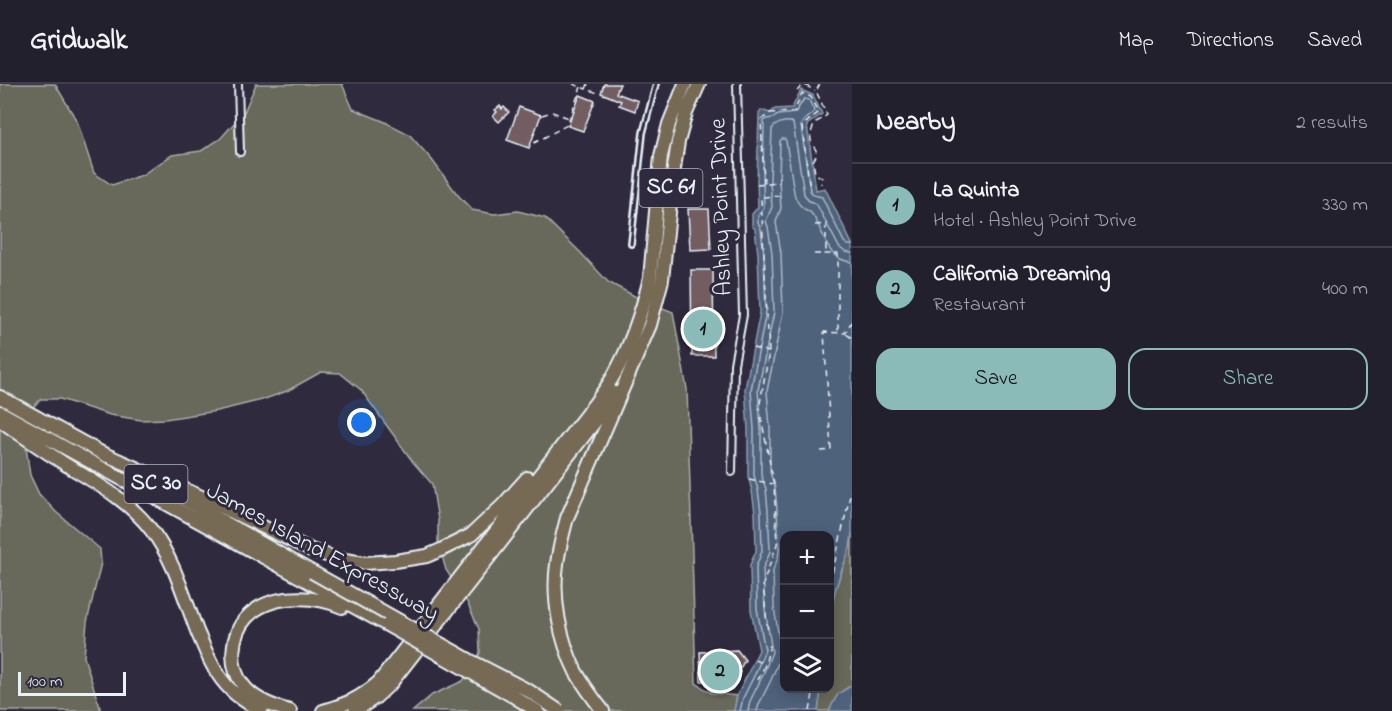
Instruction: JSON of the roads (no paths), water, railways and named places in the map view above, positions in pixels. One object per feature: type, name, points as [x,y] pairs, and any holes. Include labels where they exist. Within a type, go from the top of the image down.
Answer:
[{"type":"highway","name":"SC 61","points":[[640,348],[650,325],[652,294],[650,278],[661,156],[669,124],[685,84]]},
{"type":"highway","name":"SC 61","points":[[592,406],[614,376],[652,294],[662,280],[678,142],[686,113],[699,84]]},
{"type":"highway","points":[[355,711],[376,697],[398,675],[604,410],[640,348]]},
{"type":"highway","points":[[603,711],[575,670],[564,641],[557,605],[556,565],[567,518],[640,348]]},
{"type":"highway","name":"James Island Expressway","points":[[0,397],[528,691],[559,711]]},
{"type":"highway","points":[[102,453],[195,494],[311,550],[338,559],[365,563],[395,561],[427,556],[471,535],[502,506],[592,406]]},
{"type":"highway","points":[[323,711],[353,702],[379,682],[592,406]]},
{"type":"highway","name":"James Island Expressway","points":[[0,412],[387,625],[537,711]]},
{"type":"highway","points":[[0,420],[37,447],[116,496],[151,529],[176,574],[204,649],[215,670],[230,689],[261,711]]},
{"type":"highway","points":[[290,711],[277,708],[259,699],[243,686],[235,669],[234,644],[240,626],[247,617],[265,604],[308,599],[328,601],[387,625]]},
{"type":"street","points":[[238,84],[240,152]]},
{"type":"street","name":"Ashley Point Drive","points":[[732,472],[734,364],[743,315],[736,84]]},
{"type":"lane","points":[[631,244],[643,133],[656,84]]},
{"type":"water","points":[[801,90],[813,95],[822,114],[807,125],[816,190],[825,188],[852,244],[852,533],[850,548],[834,595],[834,531],[780,531],[780,693],[820,693],[818,711],[734,711],[737,696],[759,650],[751,610],[750,565],[756,551],[755,513],[748,476],[745,389],[760,312],[758,254],[755,229],[752,226],[752,214],[758,207],[759,114],[761,110],[770,113],[775,109],[792,108]]},
{"type":"water","points":[[852,685],[852,711],[829,711],[838,694]]},
{"type":"place","name":"La Quinta","points":[[703,329]]},
{"type":"place","name":"California Dreaming","points":[[720,671]]}]
